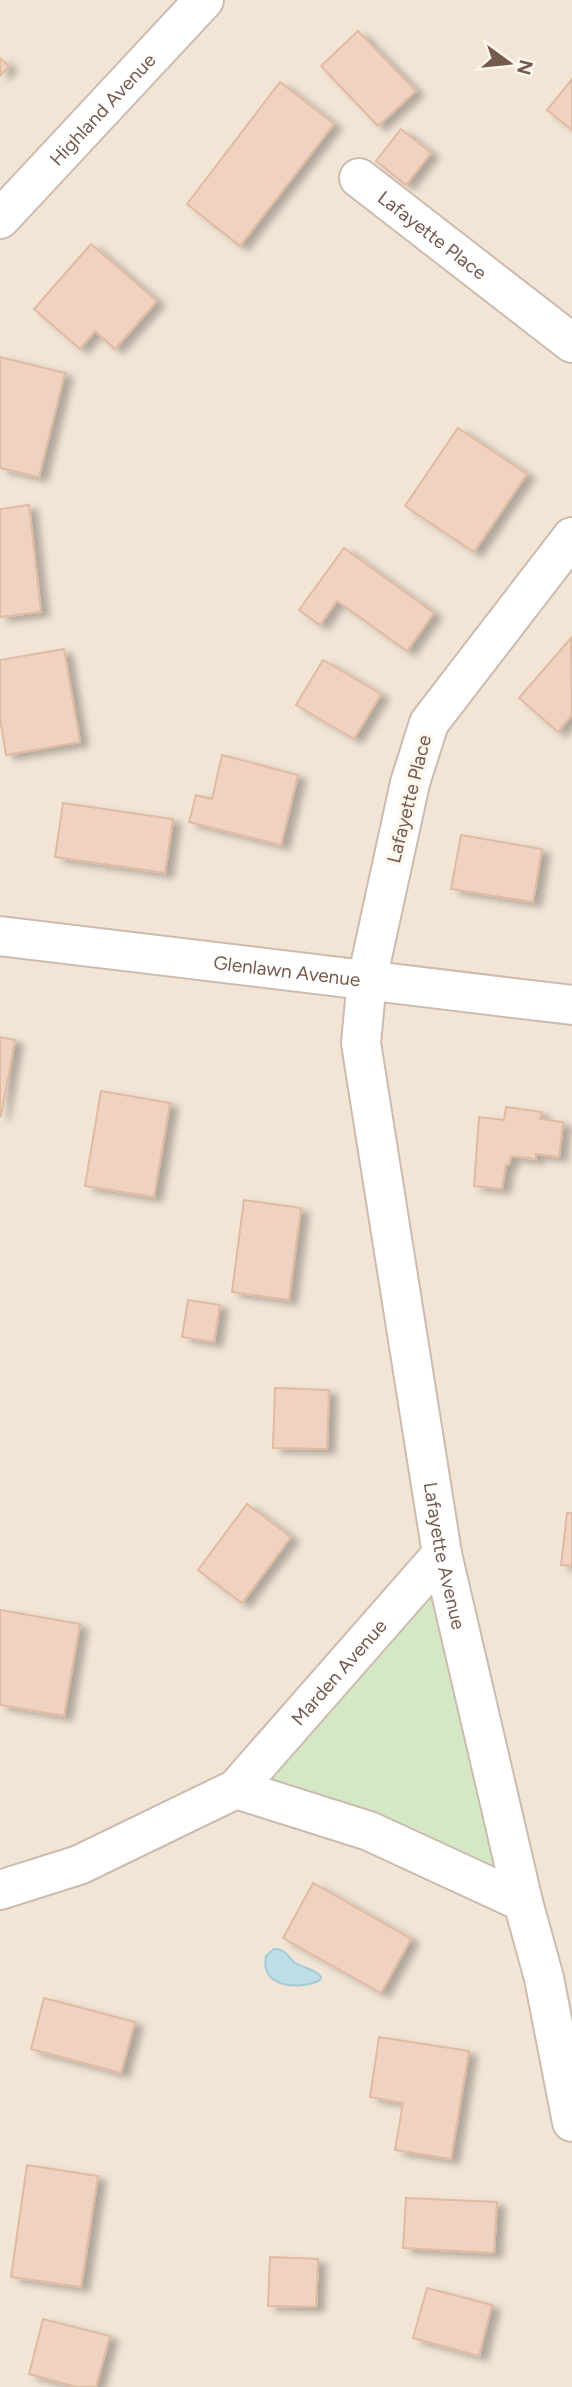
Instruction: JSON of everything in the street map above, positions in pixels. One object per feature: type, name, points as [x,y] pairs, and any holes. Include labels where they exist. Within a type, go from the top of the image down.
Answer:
[{"type":"street","name":"Highland Avenue","points":[[0,219],[204,0]]},
{"type":"street","name":"Lafayette Place","points":[[359,178],[572,343]]},
{"type":"street","name":"Lafayette Place","points":[[367,980],[410,783],[429,723],[572,537]]},
{"type":"street","name":"Glenlawn Avenue","points":[[0,936],[572,1005]]},
{"type":"street","name":"Lafayette Avenue","points":[[367,980],[361,1043],[442,1554],[523,1902],[558,1980],[572,2122]]},
{"type":"street","name":"Marden Avenue","points":[[0,1890],[79,1865],[236,1789],[442,1554]]},
{"type":"street","points":[[236,1789],[369,1831],[523,1902]]},
{"type":"shaded area","points":[[0,0],[572,0],[572,2387],[0,2387]]},
{"type":"green space","points":[[442,1554],[523,1902],[236,1789]]},
{"type":"water","points":[[274,1949],[283,1951],[297,1964],[316,1972],[321,1977],[320,1980],[292,1985],[274,1980],[265,1966],[266,1956]]},
{"type":"building","points":[[358,31],[416,91],[378,126],[321,66]]},
{"type":"building","points":[[0,58],[9,66],[0,76]]},
{"type":"building","points":[[572,79],[572,130],[547,110]]},
{"type":"building","points":[[280,82],[334,124],[240,246],[187,204]]},
{"type":"building","points":[[401,129],[431,153],[406,185],[376,161]]},
{"type":"building","points":[[91,244],[157,301],[115,349],[95,331],[80,349],[34,309]]},
{"type":"building","points":[[0,357],[65,373],[39,477],[0,468]]},
{"type":"building","points":[[458,428],[527,474],[474,552],[405,506]]},
{"type":"building","points":[[29,505],[41,612],[0,617],[0,509]]},
{"type":"building","points":[[344,548],[434,613],[407,651],[337,601],[320,625],[299,610]]},
{"type":"building","points":[[571,638],[572,715],[558,732],[519,698]]},
{"type":"building","points":[[64,649],[80,742],[6,755],[0,718],[0,660]]},
{"type":"building","points":[[323,660],[381,694],[354,739],[296,705]]},
{"type":"building","points":[[222,755],[298,775],[281,845],[189,822],[196,795],[212,799]]},
{"type":"building","points":[[63,803],[173,819],[165,873],[55,857]]},
{"type":"building","points":[[461,835],[542,849],[533,902],[451,889]]},
{"type":"building","points":[[0,1037],[15,1040],[1,1116],[0,1116]]},
{"type":"building","points":[[101,1091],[170,1103],[154,1197],[85,1186]]},
{"type":"building","points":[[506,1107],[542,1112],[540,1119],[563,1122],[559,1157],[536,1154],[536,1159],[511,1156],[509,1165],[506,1165],[502,1189],[474,1186],[479,1117],[504,1120]]},
{"type":"building","points":[[244,1200],[301,1208],[289,1300],[232,1292]]},
{"type":"building","points":[[188,1300],[220,1305],[214,1342],[182,1337]]},
{"type":"building","points":[[275,1388],[329,1390],[327,1449],[273,1448]]},
{"type":"building","points":[[247,1504],[291,1537],[242,1603],[198,1570]]},
{"type":"building","points":[[567,1513],[572,1513],[572,1566],[561,1565]]},
{"type":"building","points":[[0,1610],[80,1624],[64,1716],[0,1705]]},
{"type":"building","points":[[313,1883],[411,1939],[381,1993],[283,1938]]},
{"type":"building","points":[[44,1998],[135,2022],[121,2073],[31,2049]]},
{"type":"building","points":[[379,2037],[469,2051],[451,2159],[395,2150],[403,2103],[370,2097]]},
{"type":"building","points":[[27,2165],[98,2176],[81,2287],[11,2277]]},
{"type":"building","points":[[406,2198],[497,2202],[494,2253],[403,2248]]},
{"type":"building","points":[[270,2257],[318,2259],[316,2307],[268,2306]]},
{"type":"building","points":[[427,2288],[492,2305],[479,2356],[413,2338]]},
{"type":"building","points":[[43,2319],[110,2336],[96,2387],[76,2387],[29,2374]]}]
